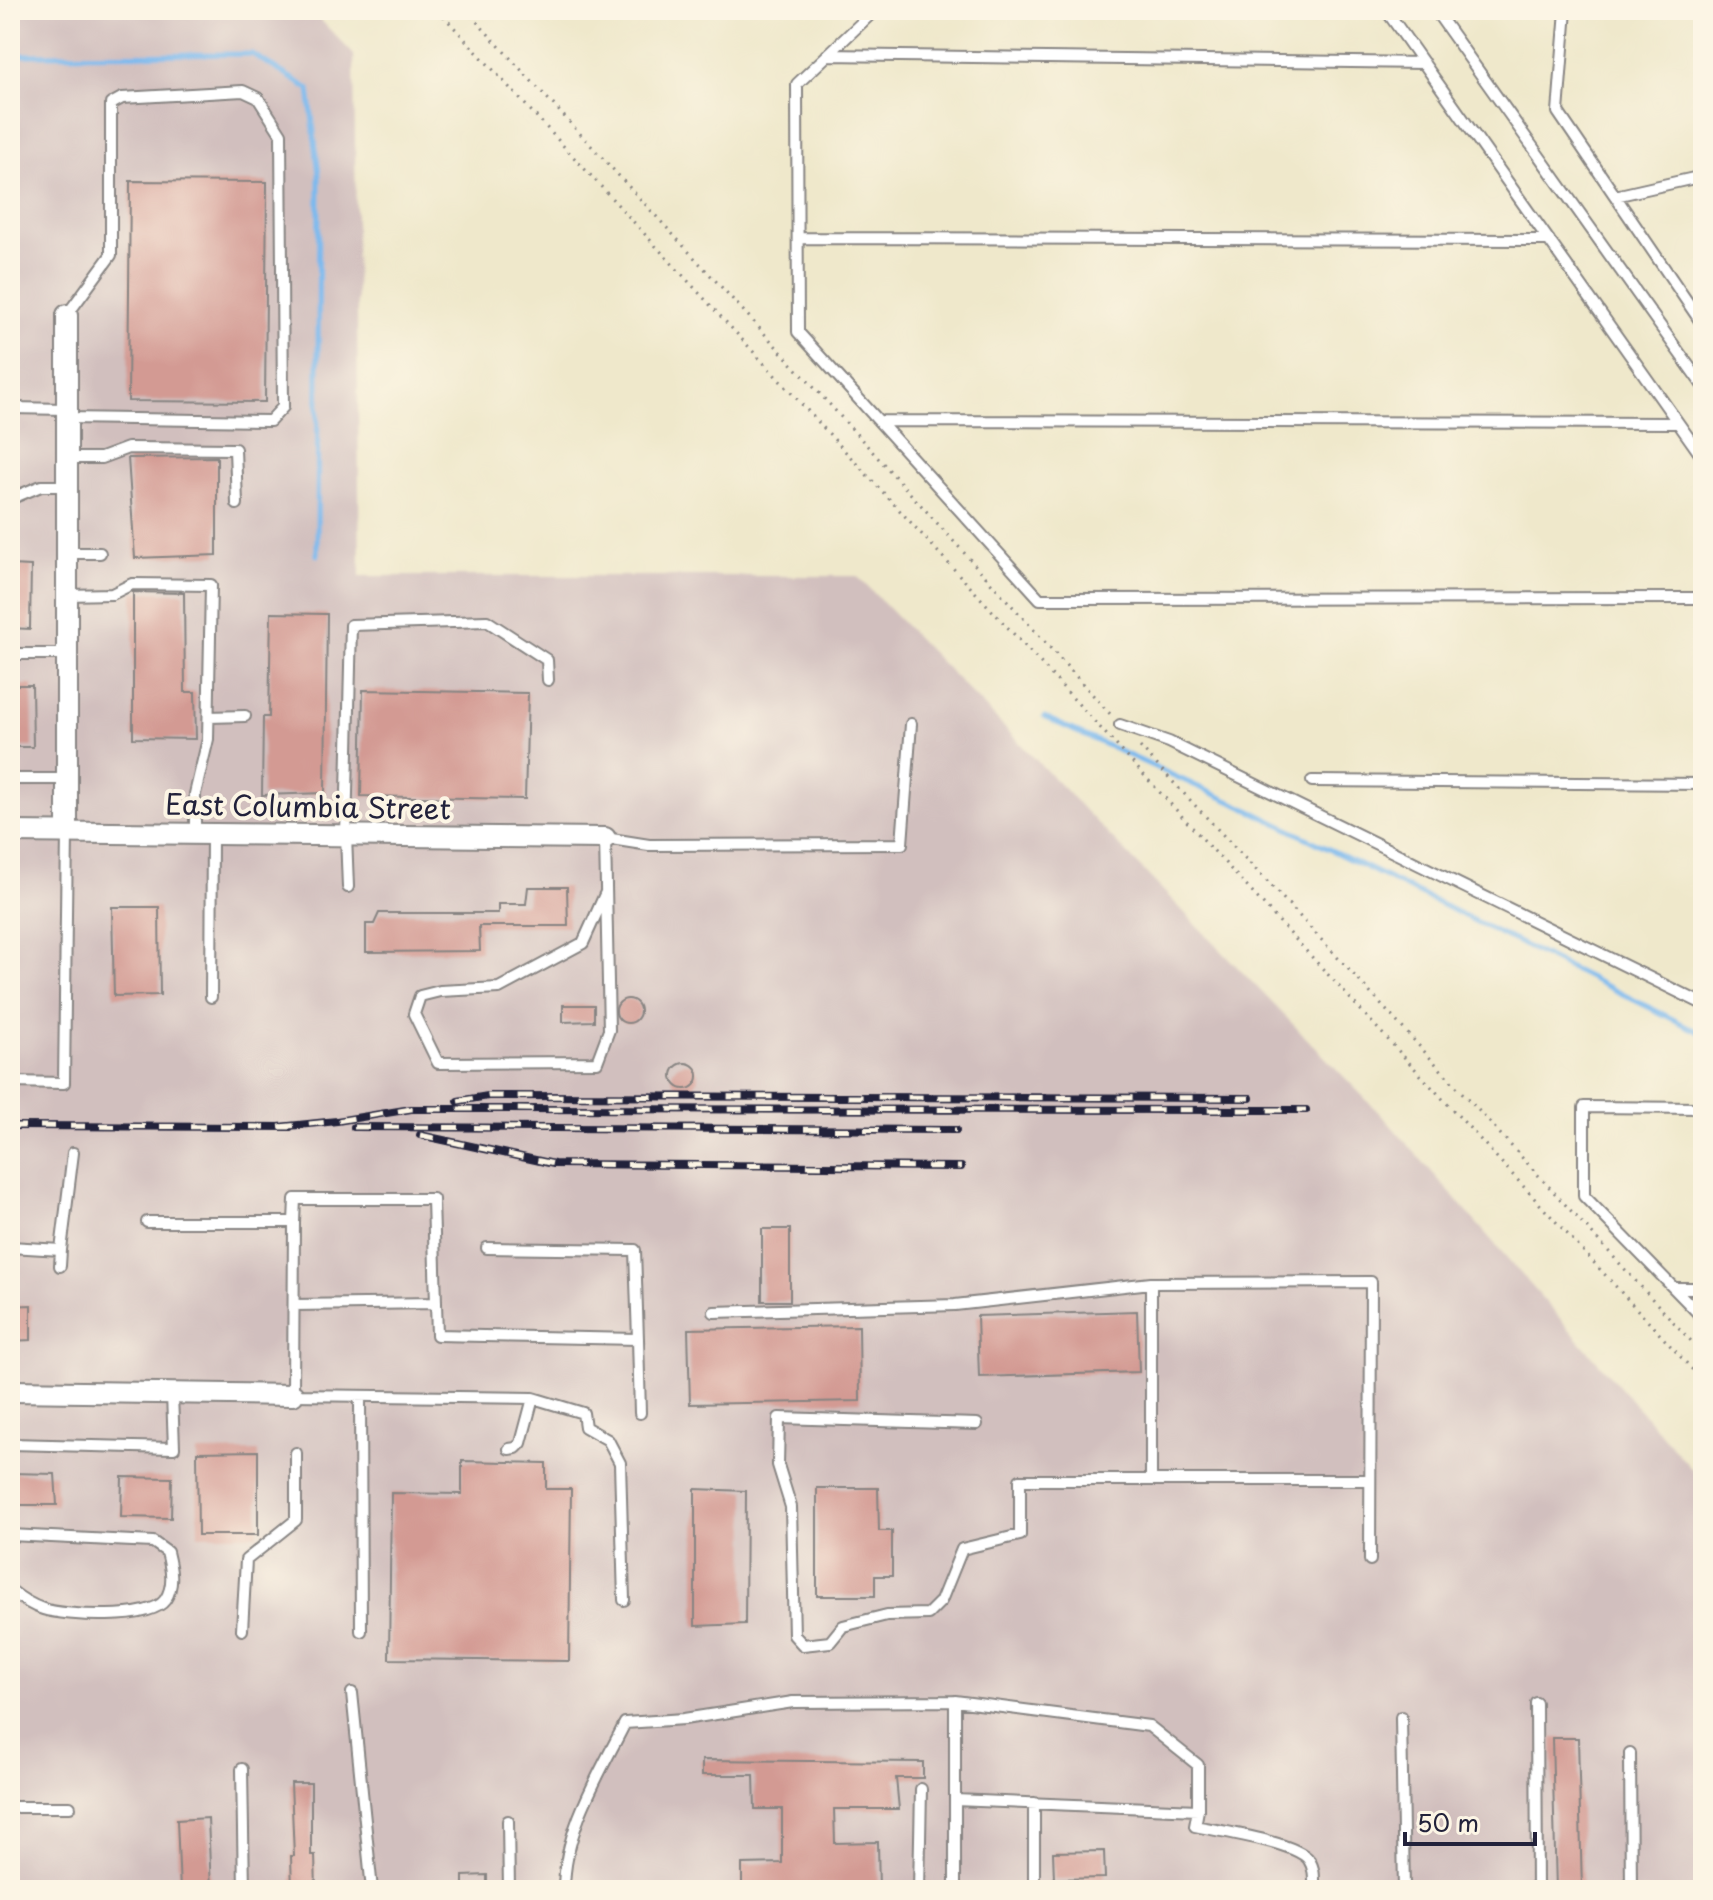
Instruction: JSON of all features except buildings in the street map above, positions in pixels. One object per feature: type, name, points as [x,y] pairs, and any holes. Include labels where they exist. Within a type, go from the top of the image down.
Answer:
[{"type":"street","points":[[67,315],[67,832]]},
{"type":"street","name":"East Columbia Street","points":[[10,832],[605,838]]},
{"type":"street","points":[[10,1391],[293,1395]]},
{"type":"lane","points":[[875,10],[797,84],[798,332],[1040,599],[1703,598]]},
{"type":"lane","points":[[1386,10],[1703,458]]},
{"type":"lane","points":[[1435,10],[1703,386]]},
{"type":"lane","points":[[1566,10],[1558,112],[1703,325]]},
{"type":"lane","points":[[827,55],[1424,63]]},
{"type":"lane","points":[[10,408],[67,414],[270,421],[283,407],[281,134],[258,98],[243,91],[122,98],[111,104],[111,255],[67,315]]},
{"type":"lane","points":[[1615,196],[1703,176]]},
{"type":"lane","points":[[798,238],[1549,240]]},
{"type":"lane","points":[[879,421],[1678,423]]},
{"type":"lane","points":[[67,458],[101,458],[128,448],[235,449],[237,504]]},
{"type":"lane","points":[[10,496],[41,486],[67,486]]},
{"type":"lane","points":[[67,553],[100,553]]},
{"type":"lane","points":[[67,595],[112,594],[132,584],[211,585],[208,739],[195,794],[204,834],[211,997]]},
{"type":"lane","points":[[348,887],[346,835],[351,625],[487,621],[547,660],[548,680]]},
{"type":"lane","points":[[10,654],[67,654]]},
{"type":"lane","points":[[209,717],[245,716]]},
{"type":"lane","points":[[606,892],[583,943],[499,988],[440,991],[420,996],[414,1014],[438,1063],[597,1062],[609,1030],[605,838],[649,845],[902,844],[911,724]]},
{"type":"lane","points":[[1120,725],[1169,742],[1703,1004]]},
{"type":"lane","points":[[10,779],[67,779]]},
{"type":"lane","points":[[1312,781],[1703,784]]},
{"type":"lane","points":[[10,1082],[64,1083],[67,832]]},
{"type":"lane","points":[[1703,1108],[1584,1107],[1584,1196],[1703,1318]]},
{"type":"lane","points":[[60,1266],[73,1153]]},
{"type":"lane","points":[[624,1600],[620,1463],[608,1440],[585,1427],[583,1413],[533,1398],[293,1395],[295,1199],[433,1199],[437,1335],[638,1339]]},
{"type":"lane","points":[[147,1222],[294,1222]]},
{"type":"lane","points":[[10,1247],[61,1250]]},
{"type":"lane","points":[[487,1248],[635,1250],[640,1413]]},
{"type":"lane","points":[[714,1312],[955,1305],[1151,1283],[1371,1282],[1370,1560]]},
{"type":"lane","points":[[1151,1283],[1151,1480]]},
{"type":"lane","points":[[1674,1288],[1703,1288]]},
{"type":"lane","points":[[294,1305],[436,1303]]},
{"type":"lane","points":[[10,1444],[174,1448],[172,1394]]},
{"type":"lane","points":[[360,1396],[361,1631]]},
{"type":"lane","points":[[509,1449],[521,1443],[533,1398]]},
{"type":"lane","points":[[977,1424],[779,1418],[778,1465],[791,1507],[794,1635],[803,1645],[830,1642],[843,1626],[887,1615],[928,1614],[941,1601],[962,1549],[1020,1535],[1020,1480],[1370,1480]]},
{"type":"lane","points":[[242,1630],[246,1560],[296,1520],[296,1453]]},
{"type":"lane","points":[[10,1535],[153,1542],[167,1552],[172,1584],[164,1602],[146,1613],[85,1614],[44,1609],[22,1600],[10,1590]]},
{"type":"lane","points":[[352,1693],[372,1890]]},
{"type":"lane","points":[[955,1701],[955,1890]]},
{"type":"lane","points":[[564,1890],[564,1868],[576,1822],[625,1723],[684,1719],[793,1702],[955,1701],[1149,1726],[1198,1765],[1195,1826],[1278,1844],[1307,1856],[1314,1868],[1314,1890]]},
{"type":"lane","points":[[1536,1703],[1537,1890]]},
{"type":"lane","points":[[1401,1717],[1404,1890]]},
{"type":"lane","points":[[1630,1753],[1631,1890]]},
{"type":"lane","points":[[242,1769],[244,1890]]},
{"type":"lane","points":[[919,1890],[921,1789]]},
{"type":"lane","points":[[955,1800],[1198,1810]]},
{"type":"lane","points":[[1034,1803],[1034,1890]]},
{"type":"lane","points":[[10,1807],[70,1807]]},
{"type":"lane","points":[[508,1821],[509,1890]]},
{"type":"path","points":[[438,10],[1703,1381]]},
{"type":"path","points":[[466,10],[1120,725]]},
{"type":"path","points":[[1140,748],[1703,1354]]},
{"type":"shaded area","points":[[10,10],[311,10],[354,55],[360,576],[857,576],[1389,1123],[1703,1482],[1703,1890],[10,1890]]},
{"type":"waterway","points":[[10,55],[252,54],[309,89],[319,175],[317,555]]},
{"type":"waterway","points":[[1044,717],[1256,813],[1703,1034]]},
{"type":"railway","points":[[458,1101],[488,1096],[1250,1098]]},
{"type":"railway","points":[[279,1127],[411,1109],[1306,1110]]},
{"type":"railway","points":[[10,1126],[290,1127]]},
{"type":"railway","points":[[354,1127],[956,1130]]},
{"type":"railway","points":[[420,1135],[554,1164],[961,1167]]}]
